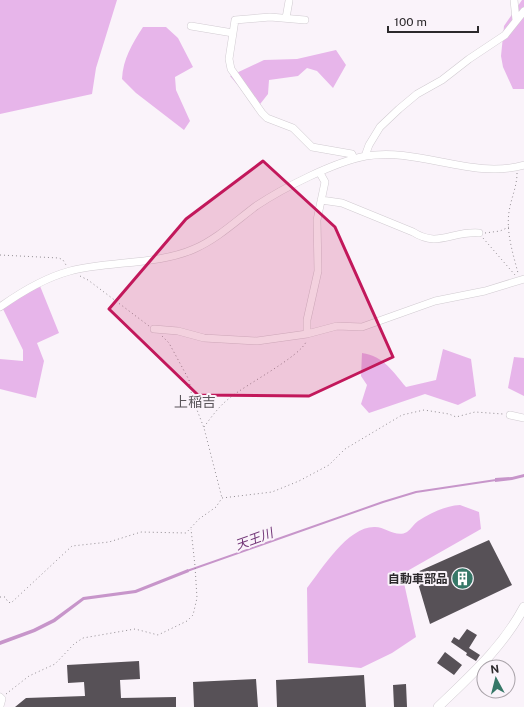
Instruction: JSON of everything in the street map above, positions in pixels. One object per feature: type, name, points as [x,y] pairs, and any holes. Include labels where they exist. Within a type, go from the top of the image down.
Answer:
[{"type":"main road","points":[[438,707],[496,648],[510,631],[524,607]]},
{"type":"street","points":[[514,0],[516,20]]},
{"type":"street","points":[[286,18],[289,1]]},
{"type":"street","points":[[365,156],[369,145],[380,127],[399,109],[417,94],[442,80],[468,59],[505,35],[524,12]]},
{"type":"street","points":[[305,20],[270,17],[235,20],[229,59],[231,69],[262,113],[268,118],[292,128],[312,147],[352,154],[354,159]]},
{"type":"street","points":[[191,26],[233,33]]},
{"type":"street","points":[[0,307],[32,287],[69,271],[174,255],[193,250],[214,238],[277,193],[320,173],[365,156],[378,154],[404,155],[482,168],[520,166]]},
{"type":"street","points":[[308,334],[307,320],[318,271],[317,220],[325,182],[320,173]]},
{"type":"street","points":[[321,200],[342,203],[413,232],[423,239],[432,240],[467,232],[478,233]]},
{"type":"street","points":[[154,329],[178,331],[204,338],[257,341],[308,334],[337,326],[362,326],[435,301],[485,291],[522,279]]},
{"type":"street","points":[[510,415],[524,418]]},
{"type":"path","points":[[520,166],[517,184],[509,212],[509,227],[512,247],[522,279]]},
{"type":"path","points":[[478,233],[500,231],[509,227]]},
{"type":"path","points":[[478,233],[522,279]]},
{"type":"path","points":[[0,254],[59,258],[63,260],[69,271],[88,280],[154,329],[169,343],[189,380],[192,396],[204,428],[222,498],[216,507],[199,519],[186,533],[141,532],[109,542],[72,546],[11,603],[8,602],[5,597],[0,597]]},
{"type":"path","points":[[204,428],[219,407],[231,396],[293,355],[306,343],[308,334]]},
{"type":"path","points":[[222,498],[272,492],[299,481],[329,466],[345,449],[402,415],[424,410],[449,414],[456,417],[475,412],[510,415]]},
{"type":"path","points":[[1,701],[21,681],[55,664],[74,644],[83,638],[135,629],[158,635],[187,621],[193,615],[197,598],[191,529]]},
{"type":"highlighted area","points":[[263,161],[335,227],[393,357],[309,396],[198,395],[109,309],[186,219]]},
{"type":"shaded area","points":[[0,0],[117,0],[96,68],[92,94],[0,114]]},
{"type":"shaded area","points":[[522,0],[524,0],[524,89],[513,89],[503,67],[501,56],[504,26]]},
{"type":"shaded area","points":[[143,27],[166,27],[178,38],[193,67],[175,77],[176,90],[190,121],[184,130],[136,93],[122,79],[124,65],[129,52]]},
{"type":"shaded area","points":[[336,50],[346,65],[333,88],[317,71],[307,68],[298,76],[269,80],[268,94],[257,108],[230,76],[264,60],[297,59]]},
{"type":"shaded area","points":[[40,286],[59,333],[37,343],[44,361],[36,398],[0,389],[0,359],[23,361],[23,350],[2,307]]},
{"type":"shaded area","points":[[443,349],[471,359],[476,396],[458,405],[425,394],[369,413],[361,404],[367,385],[361,376],[362,353],[376,357],[382,361],[392,370],[406,387],[436,380]]},
{"type":"shaded area","points":[[514,357],[524,358],[524,396],[508,388]]},
{"type":"shaded area","points":[[524,474],[524,477],[495,482],[495,478],[512,477]]},
{"type":"shaded area","points":[[460,505],[479,512],[481,529],[402,574],[416,637],[392,653],[361,668],[308,663],[307,588],[336,550],[355,533],[365,529],[379,527],[395,533],[403,534],[418,521],[433,512]]},
{"type":"shaded area","points":[[188,569],[189,572],[136,593],[84,600],[55,622],[35,632],[0,645],[0,641],[33,629],[53,619],[83,597],[135,590]]},
{"type":"building","name":"自動車部品","points":[[489,540],[512,585],[430,624],[415,573]]},
{"type":"building","points":[[467,629],[477,635],[469,648],[480,655],[476,661],[466,655],[467,653],[451,642],[454,637],[459,640]]},
{"type":"building","points":[[445,652],[462,665],[454,675],[437,663]]},
{"type":"building","points":[[139,661],[140,679],[120,680],[121,698],[176,697],[176,707],[15,707],[26,698],[85,696],[84,682],[68,683],[67,665]]},
{"type":"building","points":[[364,675],[366,707],[277,707],[276,680]]},
{"type":"building","points":[[256,679],[258,707],[194,707],[193,682]]},
{"type":"building","points":[[406,684],[407,707],[394,707],[393,685]]},
{"type":"waterway","name":"天王川","points":[[187,571],[383,502],[416,492],[496,480]]},
{"type":"place","name":"自動車部品","points":[[463,579]]},
{"type":"district","name":"上稲吉","points":[[195,402]]}]
